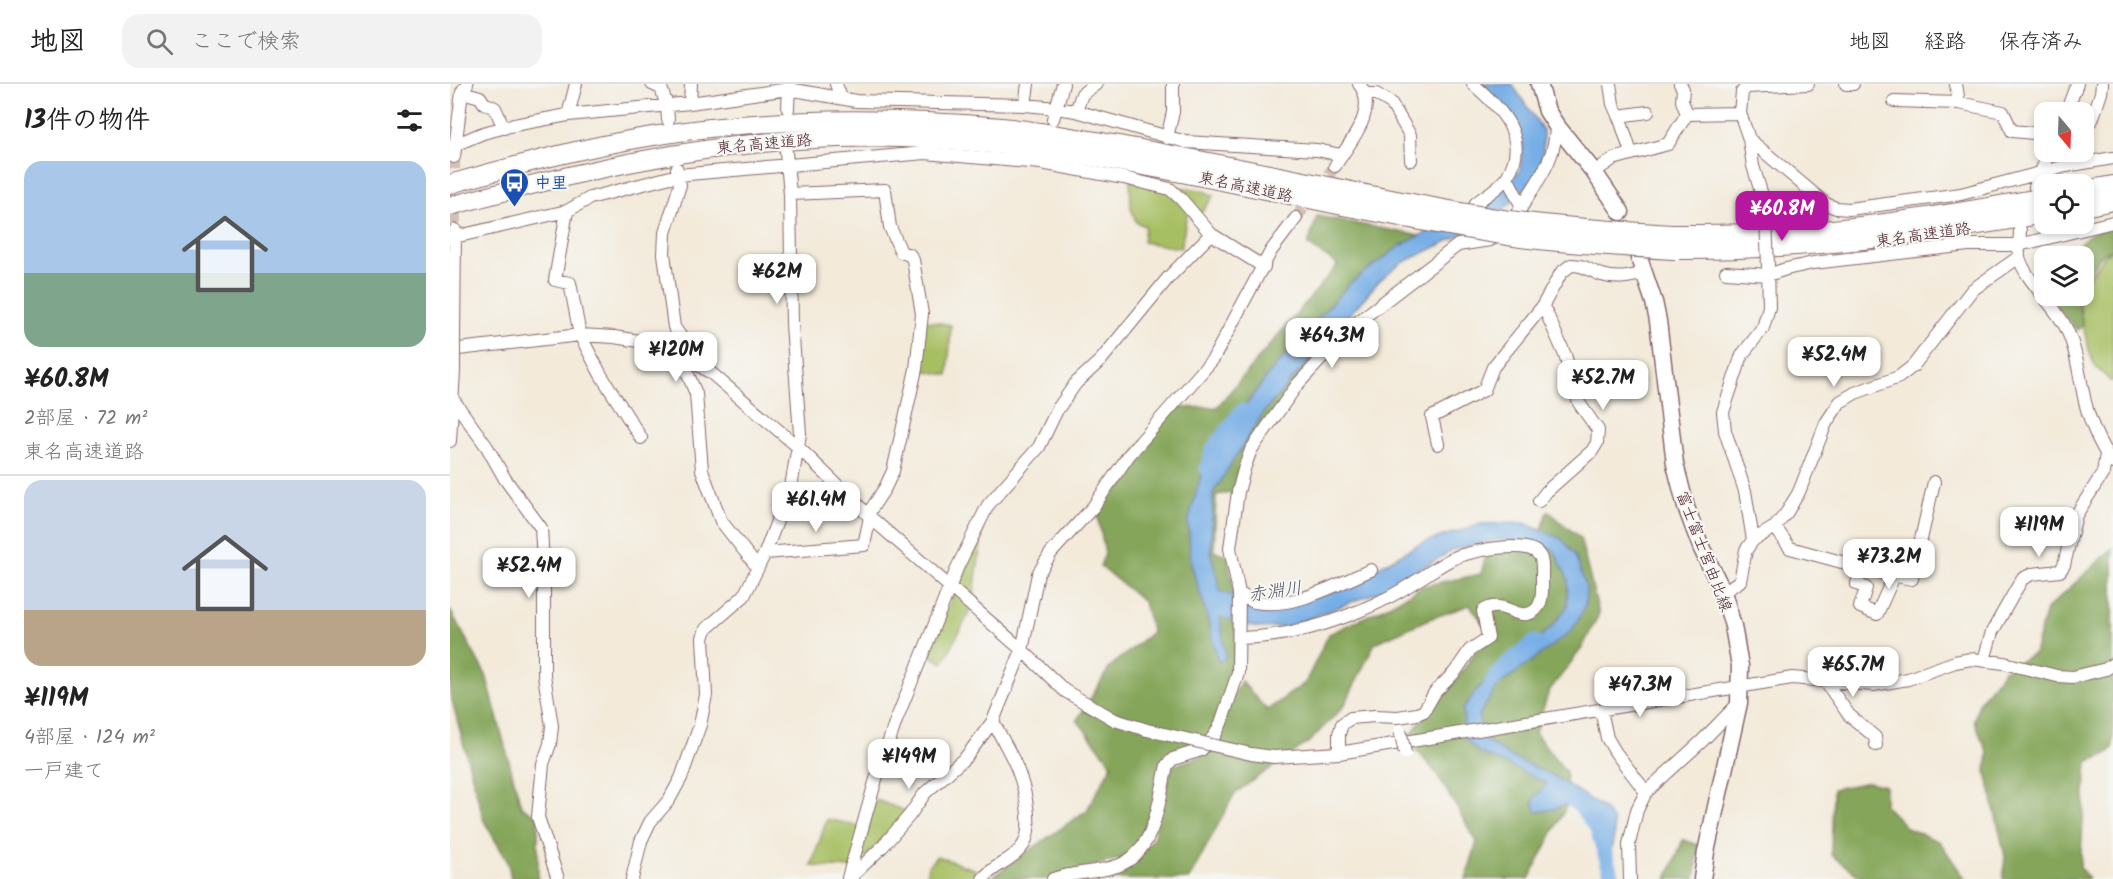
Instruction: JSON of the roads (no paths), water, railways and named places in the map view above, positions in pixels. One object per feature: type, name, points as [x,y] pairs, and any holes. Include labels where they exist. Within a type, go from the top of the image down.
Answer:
[{"type":"highway","name":"東名高速道路","points":[[450,184],[533,160],[654,136],[791,123],[882,120],[1000,127],[1161,152],[1357,201],[1449,227],[1592,246],[1831,229],[1942,215],[2034,193]]},
{"type":"highway","name":"東名高速道路","points":[[450,206],[598,168],[660,155],[737,145],[841,137],[946,140],[1037,149],[1357,201]]},
{"type":"highway","points":[[2094,188],[2113,185]]},
{"type":"highway","points":[[2094,205],[2113,201]]},
{"type":"highway","name":"東名高速道路","points":[[1672,242],[1743,250],[1871,241],[2034,216]]},
{"type":"main road","points":[[1539,84],[1547,111],[1594,172],[1621,212]]},
{"type":"main road","name":"富士富士宮由比線","points":[[1642,266],[1658,321],[1674,465],[1701,547],[1723,592],[1737,646],[1740,695],[1702,879]]},
{"type":"street","points":[[568,115],[576,84]]},
{"type":"street","points":[[652,84],[661,88],[667,106],[668,120]]},
{"type":"street","points":[[690,103],[691,84]]},
{"type":"street","points":[[836,84],[841,98]]},
{"type":"street","points":[[1025,105],[1028,84]]},
{"type":"street","points":[[1055,114],[1064,84]]},
{"type":"street","points":[[1076,111],[1083,94],[1096,84]]},
{"type":"street","points":[[1167,138],[1173,112],[1173,84]]},
{"type":"street","points":[[1473,84],[1513,128],[1517,149],[1507,177],[1476,203]]},
{"type":"street","points":[[1610,84],[1613,104],[1631,153]]},
{"type":"street","points":[[1680,84],[1683,89],[1682,101],[1687,114]]},
{"type":"street","points":[[1753,540],[1745,491],[1725,431],[1723,412],[1742,355],[1763,328],[1769,307],[1765,205],[1752,166],[1749,139],[1740,113],[1742,92],[1748,87],[1808,84]]},
{"type":"street","points":[[1846,84],[1853,84]]},
{"type":"street","points":[[1956,84],[1959,103]]},
{"type":"street","points":[[2070,102],[2078,84]]},
{"type":"street","points":[[2094,114],[2102,84]]},
{"type":"street","points":[[788,109],[789,86]]},
{"type":"street","points":[[453,150],[483,133],[568,115],[690,103],[789,86],[856,102],[1025,105],[1055,114],[1076,111],[1186,142],[1317,150],[1338,161],[1358,131],[1362,120],[1367,101],[1362,89]]},
{"type":"street","points":[[453,150],[464,88],[495,108],[504,128]]},
{"type":"street","points":[[1362,89],[1376,93],[1391,103],[1410,135],[1411,160]]},
{"type":"street","points":[[1894,101],[1959,103],[2003,112],[2012,130],[2034,133]]},
{"type":"street","points":[[1618,116],[1648,112]]},
{"type":"street","points":[[1687,114],[1740,113]]},
{"type":"street","points":[[1594,172],[1613,159],[1668,144],[1687,114]]},
{"type":"street","points":[[1053,879],[1070,873],[1118,866],[1132,859],[1148,840],[1167,765],[1173,759],[1201,750],[1215,735],[1221,723],[1238,673],[1239,593],[1230,548],[1243,475],[1251,450],[1297,385],[1350,328],[1458,245],[1490,240],[1511,228],[1520,201],[1539,183],[1556,142],[1556,125]]},
{"type":"street","points":[[1749,139],[1826,204],[1849,209],[1962,194],[2066,166],[2113,158]]},
{"type":"street","points":[[450,441],[454,370],[452,345],[454,235],[567,211],[591,198],[677,172],[787,158],[925,153],[1041,163],[1170,189],[1211,234],[1264,267]]},
{"type":"street","points":[[632,879],[642,841],[650,822],[669,800],[681,778],[700,725],[706,695],[703,638],[706,629],[744,596],[765,553],[792,481],[800,434],[792,324],[790,194],[787,158]]},
{"type":"street","points":[[2040,173],[2045,162]]},
{"type":"street","points":[[677,172],[680,184],[665,232],[664,254],[674,327],[684,343],[687,372],[696,394],[702,470],[721,521],[758,568]]},
{"type":"street","points":[[1507,177],[1520,201]]},
{"type":"street","points":[[765,553],[864,544],[869,515],[893,471],[916,369],[922,314],[913,260],[910,255],[901,252],[890,227],[885,190],[790,194]]},
{"type":"street","points":[[567,211],[555,280],[570,283],[580,335],[607,385],[641,438]]},
{"type":"street","points":[[848,879],[884,846],[925,793],[966,757],[993,721],[1022,650],[1038,573],[1051,553],[1093,507],[1129,455],[1213,359],[1264,267],[1270,251],[1296,218]]},
{"type":"street","points":[[1723,592],[1740,581],[1746,550],[1753,540],[1775,527],[1787,512],[1799,492],[1826,423],[1840,402],[1855,393],[1899,377],[1913,366],[1972,290],[2019,251],[2113,222]]},
{"type":"street","points":[[1984,660],[1992,632],[2022,579],[2032,574],[2060,571],[2064,565],[2076,515],[2110,459],[2083,393],[2079,366],[2064,325],[2024,269],[2019,251],[2020,230]]},
{"type":"street","points":[[848,879],[876,780],[897,718],[958,566],[988,505],[1039,447],[1057,410],[1076,383],[1101,360],[1168,278],[1211,234]]},
{"type":"street","points":[[1726,272],[1768,271],[1813,263],[1968,244],[2019,251]]},
{"type":"street","points":[[1438,444],[1431,417],[1484,390],[1493,367],[1542,308],[1561,273],[1571,265],[1583,265],[1602,275],[1622,279],[1642,266]]},
{"type":"street","points":[[1539,501],[1546,491],[1592,451],[1598,430],[1579,403],[1565,355],[1546,312],[1542,308]]},
{"type":"street","points":[[452,345],[580,335],[615,337],[652,343],[686,357],[711,373],[798,447],[869,515],[1065,691],[1115,720],[1158,733],[1251,754],[1274,757],[1339,753],[1601,710],[1740,695],[1792,678],[1873,685],[1908,679],[1955,662],[1971,659],[2073,678],[2106,669],[2113,664]]},
{"type":"street","points":[[452,398],[487,447],[505,479],[541,528],[544,578],[544,675],[552,726],[550,744],[543,764],[538,817],[558,879]]},
{"type":"street","points":[[2100,439],[2113,434]]},
{"type":"street","points":[[1775,527],[1790,548],[1912,579],[1934,482]]},
{"type":"street","points":[[1240,634],[1263,637],[1291,633],[1357,612],[1393,596],[1458,556],[1490,548],[1531,549],[1538,554],[1542,574],[1540,604],[1534,611],[1520,614],[1499,606],[1488,607],[1483,611],[1488,638],[1470,650],[1455,672],[1435,692],[1424,711],[1399,723],[1375,716],[1351,718],[1342,724],[1339,734],[1339,753]]},
{"type":"street","points":[[1861,567],[1857,584],[1866,588],[1860,607],[1877,614],[1894,576]]},
{"type":"street","points":[[1239,593],[1253,602],[1285,603],[1322,591],[1371,570]]},
{"type":"street","points":[[1825,681],[1849,715],[1875,737],[1876,745]]},
{"type":"street","points":[[1630,879],[1629,844],[1637,810],[1646,792],[1702,741],[1740,695]]},
{"type":"street","points":[[1601,710],[1607,738],[1646,792]]},
{"type":"street","points":[[983,879],[987,873],[1017,853],[1024,845],[1028,826],[1027,801],[1018,770],[993,721]]},
{"type":"street","points":[[1399,723],[1405,753]]},
{"type":"water","points":[[1482,84],[1512,84],[1543,130],[1543,155],[1534,179],[1509,205],[1463,234],[1402,263],[1380,280],[1263,413],[1213,493],[1211,554],[1220,591],[1269,610],[1344,587],[1419,544],[1481,524],[1524,523],[1562,539],[1575,555],[1586,587],[1585,606],[1572,631],[1498,686],[1478,716],[1485,740],[1511,757],[1554,776],[1603,808],[1613,820],[1614,836],[1609,862],[1617,879],[1606,879],[1594,818],[1578,800],[1554,809],[1536,812],[1533,800],[1547,783],[1478,752],[1465,738],[1463,709],[1478,688],[1552,627],[1567,607],[1568,579],[1554,550],[1534,542],[1497,540],[1453,550],[1388,588],[1287,627],[1258,628],[1220,617],[1226,658],[1218,662],[1191,564],[1188,522],[1205,461],[1268,375],[1348,285],[1400,246],[1491,199],[1520,170],[1523,144],[1513,119]]},
{"type":"waterway","name":"赤淵川","points":[[1207,469],[1213,449],[1242,411]]},
{"type":"waterway","name":"赤淵川","points":[[1492,682],[1504,666],[1535,642]]},
{"type":"waterway","name":"赤淵川","points":[[1558,790],[1581,807],[1597,829],[1613,879]]},
{"type":"tunnel","points":[[454,157],[455,229]]},
{"type":"tunnel","points":[[1296,218],[1335,166]]},
{"type":"place","name":"中里","points":[[514,208]]}]
